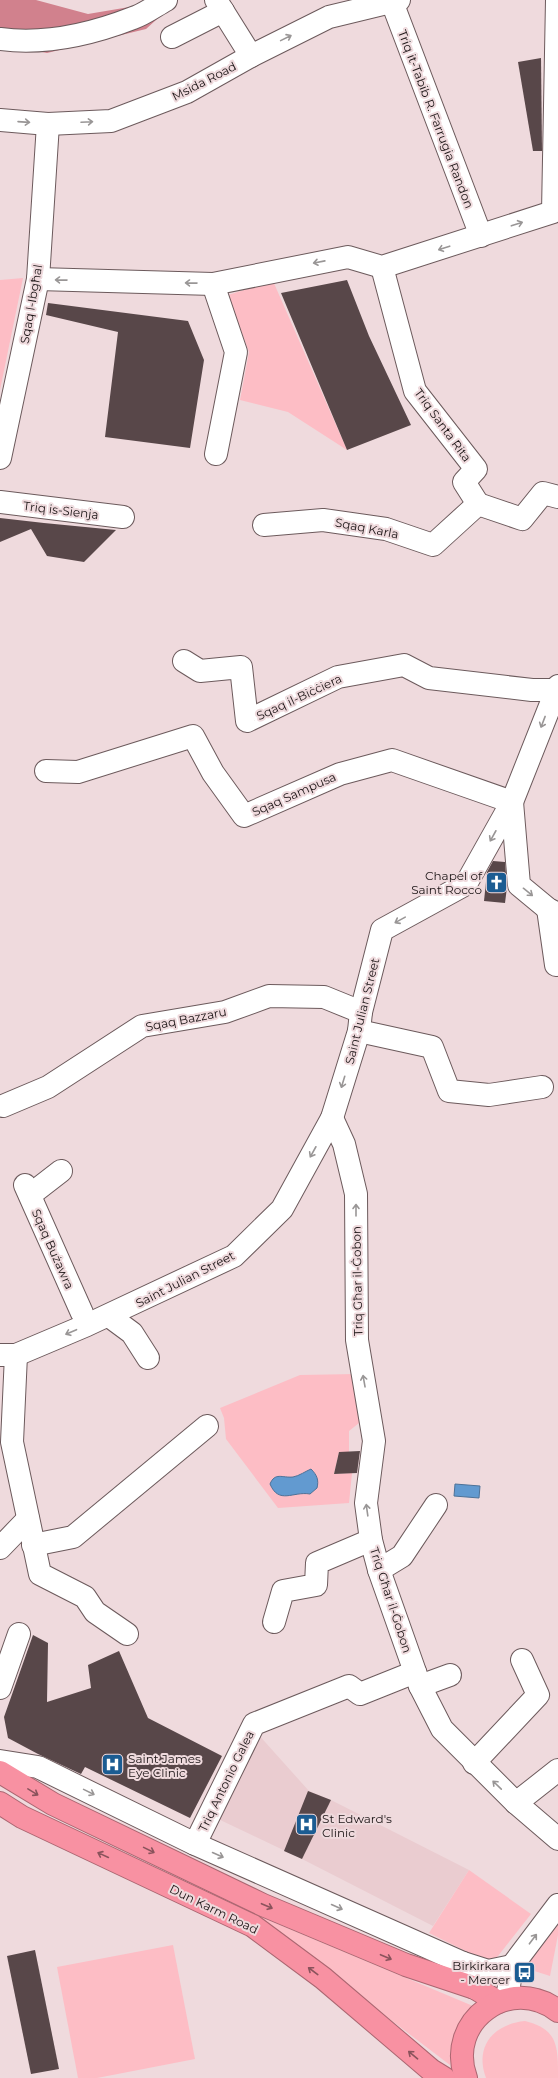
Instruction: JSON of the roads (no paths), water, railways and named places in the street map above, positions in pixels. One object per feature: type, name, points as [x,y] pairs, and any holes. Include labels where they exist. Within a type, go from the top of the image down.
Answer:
[{"type":"highway","name":"Dun Karm Road","points":[[0,1772],[53,1804],[263,1905],[406,1965],[476,1988],[502,2000]]},
{"type":"highway","name":"Dun Karm Road","points":[[0,1803],[22,1817],[253,1926],[322,1978],[431,2070],[444,2078]]},
{"type":"highway","points":[[466,2078],[462,2058],[464,2039],[473,2021],[484,2010],[502,2000],[528,1997],[548,2004],[558,2011]]},
{"type":"street","points":[[0,39],[56,40],[135,18],[166,0]]},
{"type":"street","points":[[38,279],[213,284],[348,257],[382,267],[553,212],[557,0]]},
{"type":"street","name":"Msida Road","points":[[0,120],[48,124],[111,121],[187,92],[251,56],[329,17],[396,1]]},
{"type":"street","name":"Triq it-Tabib R. Farrugia Randon","points":[[396,1],[481,236]]},
{"type":"street","points":[[172,37],[220,5],[251,56]]},
{"type":"street","name":"Sqaq l-Ibgħal","points":[[0,458],[38,279],[48,124]]},
{"type":"street","name":"Triq Santa Rita","points":[[382,267],[416,391],[476,469],[464,482],[478,504]]},
{"type":"street","points":[[213,284],[236,352],[216,454]]},
{"type":"street","points":[[478,504],[522,519],[543,493],[558,497]]},
{"type":"street","name":"Triq is-Sienja","points":[[0,502],[123,517]]},
{"type":"street","name":"Sqaq Karla","points":[[264,525],[323,520],[386,529],[434,545],[478,504]]},
{"type":"street","name":"Sqaq il-Biċċiera","points":[[184,661],[200,672],[241,667],[247,721],[338,677],[404,665],[429,678],[532,690],[557,688]]},
{"type":"street","name":"Saint Julian Street","points":[[8,1355],[109,1316],[234,1256],[282,1209],[332,1118],[360,1021],[382,930],[466,884],[512,802],[557,688]]},
{"type":"street","name":"Sqaq Sampusa","points":[[46,771],[78,772],[193,736],[212,773],[244,816],[340,774],[392,760],[512,802]]},
{"type":"street","points":[[512,802],[519,885],[553,911],[556,965]]},
{"type":"street","name":"Sqaq Bazzaru","points":[[3,1106],[48,1086],[142,1026],[225,1012],[269,996],[324,997],[360,1021],[432,1047],[449,1091],[489,1095],[542,1087]]},
{"type":"street","name":"Triq Għar il-Ġobon","points":[[332,1118],[344,1144],[356,1194],[357,1340],[374,1441],[366,1503],[371,1540],[379,1570],[418,1679],[442,1729],[474,1763],[516,1803],[558,1839]]},
{"type":"street","name":"Sqaq Bużawra","points":[[61,1171],[27,1190],[82,1313]]},
{"type":"street","points":[[109,1316],[132,1333],[148,1358]]},
{"type":"street","points":[[8,1355],[12,1442],[32,1545],[40,1574],[85,1597],[95,1612],[127,1634]]},
{"type":"street","points":[[32,1545],[73,1537],[207,1426]]},
{"type":"street","points":[[379,1570],[402,1556],[436,1505]]},
{"type":"street","points":[[0,1548],[28,1519]]},
{"type":"street","points":[[274,1622],[283,1591],[316,1585],[317,1562],[371,1540]]},
{"type":"street","points":[[0,1688],[19,1634]]},
{"type":"street","points":[[474,1763],[538,1695],[522,1660]]},
{"type":"street","points":[[418,1679],[450,1675]]},
{"type":"street","name":"Triq Antonio Galea","points":[[195,1844],[254,1724],[349,1686],[360,1694],[418,1679]]},
{"type":"street","points":[[0,1761],[38,1767],[195,1844],[463,1963],[488,1971],[512,1966]]},
{"type":"street","points":[[516,1803],[558,1770]]},
{"type":"street","points":[[502,2000],[512,1966],[558,1905]]},
{"type":"street","points":[[463,1963],[476,1988]]},
{"type":"water","points":[[311,1469],[318,1482],[317,1488],[310,1494],[282,1496],[274,1490],[270,1484],[274,1478],[279,1476],[293,1477]]},
{"type":"water","points":[[455,1484],[480,1486],[479,1498],[454,1496]]},
{"type":"place","name":"Chapel of Saint Rocco","points":[[497,882]]},
{"type":"place","name":"Saint James Eye Clinic","points":[[112,1765]]},
{"type":"place","name":"St Edward's Clinic","points":[[306,1825]]},
{"type":"place","name":"Birkirkara - Mercer","points":[[525,1972]]}]
